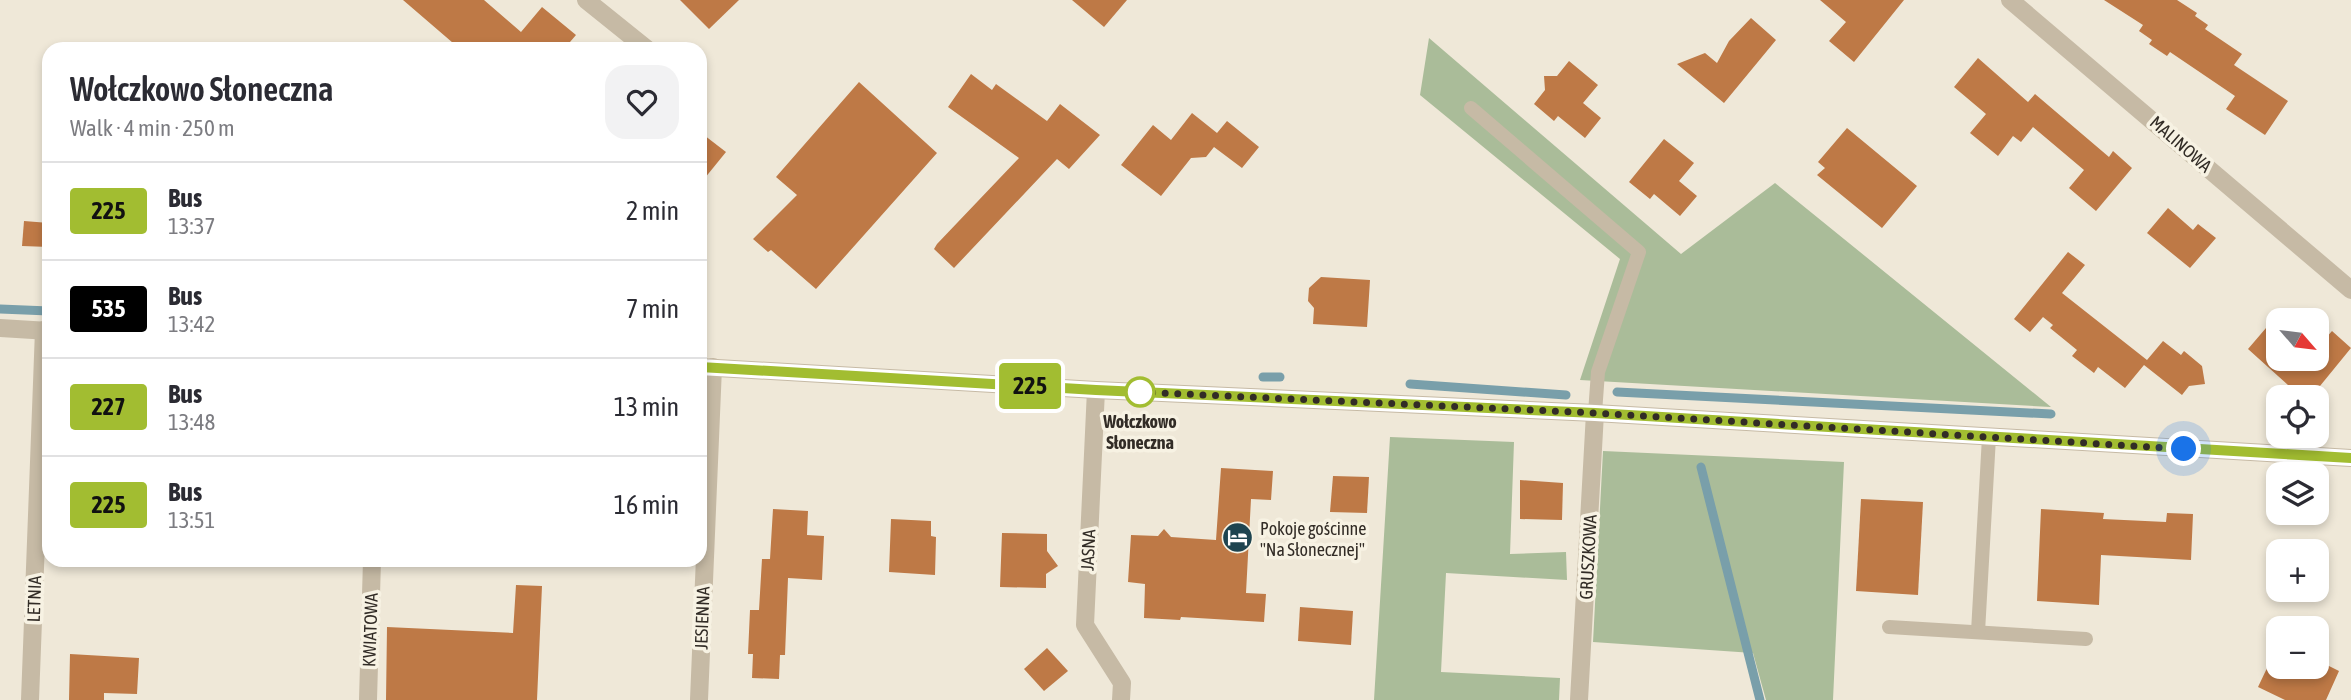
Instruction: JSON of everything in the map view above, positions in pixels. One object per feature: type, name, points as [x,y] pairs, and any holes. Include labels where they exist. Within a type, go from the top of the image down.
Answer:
[{"type":"street","points":[[586,0],[638,42]]},
{"type":"street","name":"MALINOWA","points":[[2010,0],[2351,290]]},
{"type":"street","points":[[0,328],[42,330]]},
{"type":"street","points":[[707,367],[1096,390],[1595,413],[2351,458]]},
{"type":"street","name":"JASNA","points":[[1096,390],[1084,625],[1122,683],[1121,700]]},
{"type":"street","name":"GRUSZKOWA","points":[[1580,700],[1595,413]]},
{"type":"street","name":"LETNIA","points":[[30,700],[42,422]]},
{"type":"street","name":"KWIATOWA","points":[[368,700],[372,567]]},
{"type":"street","name":"JESIENNA","points":[[699,700],[702,567]]},
{"type":"lane","points":[[1471,108],[1639,252],[1598,372],[1595,413]]},
{"type":"lane","points":[[1978,632],[1989,438]]},
{"type":"lane","points":[[1889,626],[2086,639]]},
{"type":"green space","points":[[1429,38],[1681,254],[1775,183],[2051,407],[1580,380],[1620,259],[1420,95]]},
{"type":"green space","points":[[1390,437],[1514,442],[1510,554],[1566,552],[1567,580],[1446,573],[1441,672],[1560,678],[1559,700],[1374,700]]},
{"type":"green space","points":[[1603,451],[1844,462],[1833,700],[1766,700],[1753,653],[1593,642]]},
{"type":"building","points":[[403,0],[484,0],[521,32],[542,7],[576,35],[570,42],[452,42]]},
{"type":"building","points":[[680,0],[739,0],[709,29]]},
{"type":"building","points":[[1072,0],[1127,0],[1104,27]]},
{"type":"building","points":[[1820,0],[1904,0],[1854,62],[1829,41],[1846,22]]},
{"type":"building","points":[[2104,0],[2177,0],[2197,13],[2195,16],[2208,25],[2205,29],[2242,54],[2234,65],[2288,101],[2265,135],[2226,109],[2235,96],[2170,52],[2167,56],[2149,44],[2152,40],[2139,31],[2143,25]]},
{"type":"building","points":[[1751,18],[1776,40],[1724,103],[1677,64],[1705,53],[1717,63],[1729,41]]},
{"type":"building","points":[[1978,58],[2028,102],[2035,94],[2109,157],[2113,151],[2132,168],[2096,211],[2069,188],[2084,170],[2033,127],[2021,142],[2013,136],[1998,156],[1970,133],[1986,114],[1954,87]]},
{"type":"building","points":[[1569,61],[1598,85],[1583,103],[1601,118],[1585,138],[1558,116],[1554,121],[1534,104],[1545,90],[1544,76],[1557,76]]},
{"type":"building","points":[[971,74],[992,90],[996,84],[1047,121],[1060,104],[1100,135],[1069,169],[1057,159],[954,268],[934,249],[1019,158],[948,107]]},
{"type":"building","points":[[859,82],[937,153],[816,289],[771,250],[768,252],[753,239],[797,195],[776,177]]},
{"type":"building","points":[[1192,113],[1217,133],[1227,121],[1259,147],[1242,168],[1214,147],[1206,157],[1191,158],[1161,196],[1121,165],[1153,125],[1171,140]]},
{"type":"building","points":[[1847,128],[1917,186],[1882,228],[1817,175],[1825,168],[1818,162]]},
{"type":"building","points":[[707,137],[726,152],[707,175]]},
{"type":"building","points":[[1664,139],[1694,163],[1679,181],[1697,196],[1680,216],[1654,194],[1650,199],[1629,182]]},
{"type":"building","points":[[2168,208],[2193,230],[2198,224],[2216,238],[2190,268],[2147,233]]},
{"type":"building","points":[[24,221],[42,222],[42,247],[22,246]]},
{"type":"building","points":[[2068,252],[2085,265],[2062,293],[2147,360],[2163,341],[2181,355],[2184,351],[2202,366],[2205,384],[2189,386],[2182,395],[2144,365],[2125,388],[2098,367],[2094,373],[2072,356],[2077,350],[2050,328],[2053,325],[2043,317],[2030,332],[2014,319]]},
{"type":"building","points":[[1321,277],[1370,280],[1367,327],[1313,324],[1314,308],[1308,301],[1309,288]]},
{"type":"building","points":[[2266,328],[2266,365],[2248,349]]},
{"type":"building","points":[[2332,331],[2351,348],[2321,385],[2288,385],[2272,371],[2329,371],[2329,334]]},
{"type":"building","points":[[1221,468],[1273,471],[1271,500],[1251,499],[1246,593],[1266,594],[1264,622],[1181,617],[1180,620],[1144,618],[1145,584],[1128,582],[1131,535],[1158,536],[1164,529],[1171,537],[1216,540]]},
{"type":"building","points":[[1333,476],[1369,477],[1367,513],[1330,512]]},
{"type":"building","points":[[1520,480],[1563,483],[1562,520],[1520,519]]},
{"type":"building","points":[[1861,499],[1923,502],[1918,595],[1856,591]]},
{"type":"building","points":[[773,509],[808,511],[807,535],[824,536],[822,580],[788,578],[785,655],[780,655],[779,679],[752,678],[753,654],[748,654],[750,610],[759,610],[762,559],[770,559]]},
{"type":"building","points":[[2041,509],[2104,513],[2103,519],[2166,522],[2167,513],[2193,514],[2191,560],[2101,555],[2099,605],[2037,601]]},
{"type":"building","points":[[891,519],[931,521],[931,536],[936,537],[935,575],[889,572]]},
{"type":"building","points":[[1002,533],[1047,534],[1047,551],[1058,566],[1046,574],[1046,588],[1000,587]]},
{"type":"building","points":[[516,585],[542,586],[537,700],[386,700],[387,627],[513,633]]},
{"type":"building","points":[[1300,607],[1353,611],[1351,645],[1298,641]]},
{"type":"building","points":[[1047,648],[1068,671],[1044,691],[1024,669]]},
{"type":"building","points":[[70,654],[139,658],[137,694],[104,693],[104,700],[69,700]]},
{"type":"building","points":[[2329,666],[2339,671],[2326,700],[2285,700],[2258,687],[2266,670],[2266,679],[2329,679]]},
{"type":"waterway","points":[[0,309],[42,311]]},
{"type":"waterway","points":[[1263,377],[1280,377]]},
{"type":"waterway","points":[[1410,384],[1566,395]]},
{"type":"waterway","points":[[1617,392],[2051,414]]},
{"type":"waterway","points":[[1701,467],[1760,700]]},
{"type":"bus line","name":"225","points":[[707,367],[1096,390],[1595,413],[2351,458]]},
{"type":"place","name":"Wołczkowo Słoneczna","points":[[1140,392]]},
{"type":"place","name":"Pokoje gościnne \"Na Słonecznej\"","points":[[1237,538]]},
{"type":"route","points":[[1140,392],[1595,413],[2184,449]]}]
